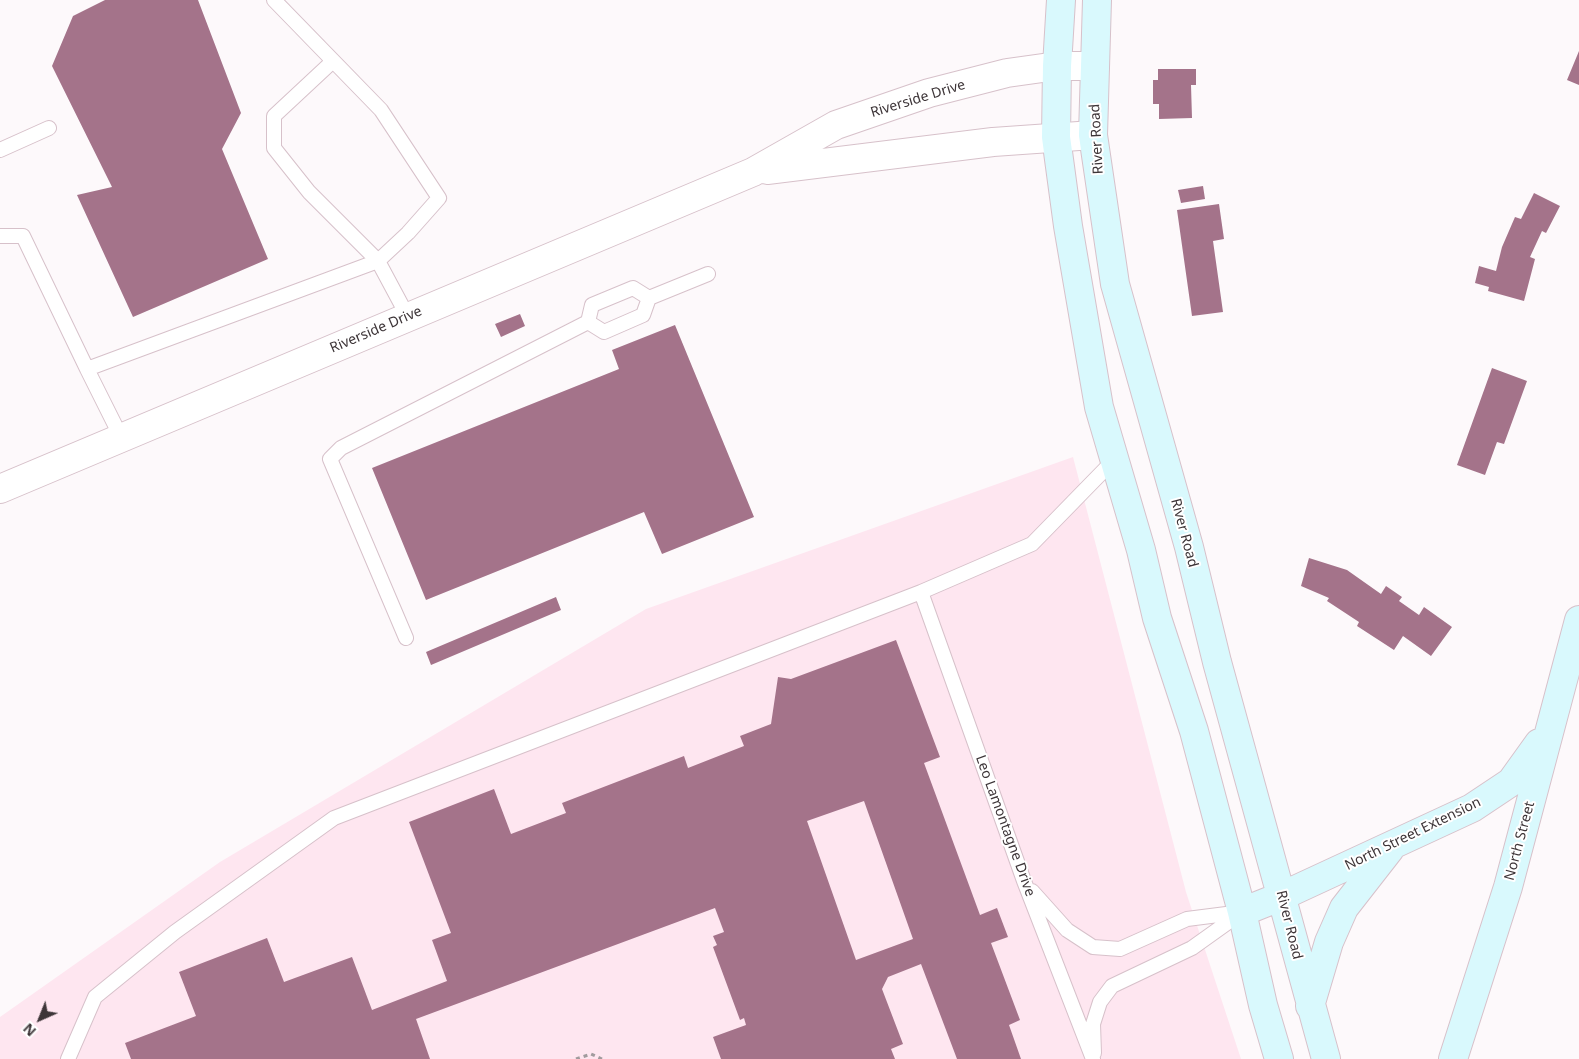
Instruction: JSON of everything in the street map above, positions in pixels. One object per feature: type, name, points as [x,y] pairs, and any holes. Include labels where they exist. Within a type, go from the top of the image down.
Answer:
[{"type":"main road","points":[[1061,0],[1057,66],[1056,137],[1068,226],[1099,407],[1141,550],[1157,618],[1194,731],[1242,912],[1263,1006],[1279,1059]]},
{"type":"main road","name":"River Road","points":[[1097,0],[1094,135],[1115,284],[1189,547],[1217,662],[1326,1059]]},
{"type":"main road","name":"North Street","points":[[1453,1059],[1508,887],[1579,620]]},
{"type":"main road","name":"North Street Extension","points":[[1242,912],[1282,896],[1472,808],[1512,782],[1534,752],[1552,717]]},
{"type":"main road","points":[[1310,1006],[1329,942],[1344,908],[1395,843]]},
{"type":"street","name":"Riverside Drive","points":[[0,489],[753,172],[836,125],[930,92],[1007,73],[1057,66],[1095,66]]},
{"type":"street","name":"Riverside Drive","points":[[753,172],[993,142],[1094,135]]},
{"type":"lane","points":[[87,369],[378,261],[408,233],[439,198],[381,110],[274,0]]},
{"type":"lane","points":[[334,61],[274,116],[274,148],[309,192],[378,261],[408,316]]},
{"type":"lane","points":[[0,150],[49,128]]},
{"type":"lane","points":[[0,236],[23,236],[121,438]]},
{"type":"lane","points":[[588,322],[604,332],[643,315],[649,298],[708,274]]},
{"type":"lane","points":[[406,638],[330,460],[341,448],[588,322],[592,305],[633,288],[649,298]]},
{"type":"lane","points":[[68,1059],[95,997],[175,932],[334,818],[921,592],[1032,544],[1114,460]]},
{"type":"lane","name":"Leo Lamontagne Drive","points":[[921,592],[1024,881],[1093,1059]]},
{"type":"lane","points":[[1024,881],[1067,930],[1093,947],[1120,949],[1187,919],[1242,912]]},
{"type":"lane","points":[[1093,1059],[1093,1024],[1100,1002],[1112,986],[1192,948],[1242,912]]},
{"type":"path","points":[[576,1059],[590,1054],[602,1059]]},
{"type":"shaded area","points":[[1073,457],[1186,892],[1241,1059],[0,1059],[0,1017],[220,862],[646,609]]},
{"type":"building","points":[[105,0],[198,0],[241,113],[222,149],[268,259],[133,317],[77,195],[112,187],[52,66],[73,16]]},
{"type":"building","points":[[1579,51],[1579,85],[1567,80]]},
{"type":"building","points":[[1158,69],[1196,69],[1196,85],[1191,85],[1192,118],[1159,119],[1159,104],[1153,104],[1153,80],[1158,80]]},
{"type":"building","points":[[1203,186],[1205,199],[1181,203],[1178,190]]},
{"type":"building","points":[[1534,193],[1560,206],[1546,233],[1542,231],[1530,257],[1535,259],[1524,301],[1488,291],[1489,287],[1475,283],[1479,266],[1496,271],[1502,247],[1515,217],[1521,219]]},
{"type":"building","points":[[1219,204],[1224,239],[1213,241],[1223,312],[1192,316],[1177,210]]},
{"type":"building","points":[[520,314],[525,326],[501,337],[495,324]]},
{"type":"building","points":[[675,325],[754,517],[662,554],[644,512],[426,600],[372,468],[619,369],[612,350]]},
{"type":"building","points":[[1492,368],[1527,381],[1504,444],[1497,442],[1485,475],[1457,465]]},
{"type":"building","points":[[1309,558],[1347,570],[1381,594],[1386,586],[1402,597],[1399,601],[1419,615],[1424,607],[1452,627],[1431,656],[1403,636],[1394,650],[1357,626],[1359,622],[1327,601],[1329,598],[1301,586]]},
{"type":"building","points":[[556,597],[561,610],[431,665],[426,652]]},
{"type":"building","points":[[896,640],[940,757],[924,763],[980,915],[997,908],[1008,937],[991,943],[1020,1020],[1009,1025],[1021,1059],[957,1059],[921,964],[888,977],[882,989],[903,1044],[891,1049],[895,1059],[721,1059],[713,1037],[746,1025],[744,1018],[740,1020],[713,947],[717,945],[713,936],[724,932],[715,908],[416,1019],[430,1059],[131,1059],[125,1043],[196,1016],[179,972],[267,938],[284,982],[352,957],[372,1010],[447,981],[432,940],[451,933],[409,822],[494,789],[511,834],[566,813],[562,803],[684,756],[688,768],[744,746],[740,736],[771,724],[778,677],[791,679]],"holes":[[[864,801],[913,939],[856,960],[807,821]]]}]
